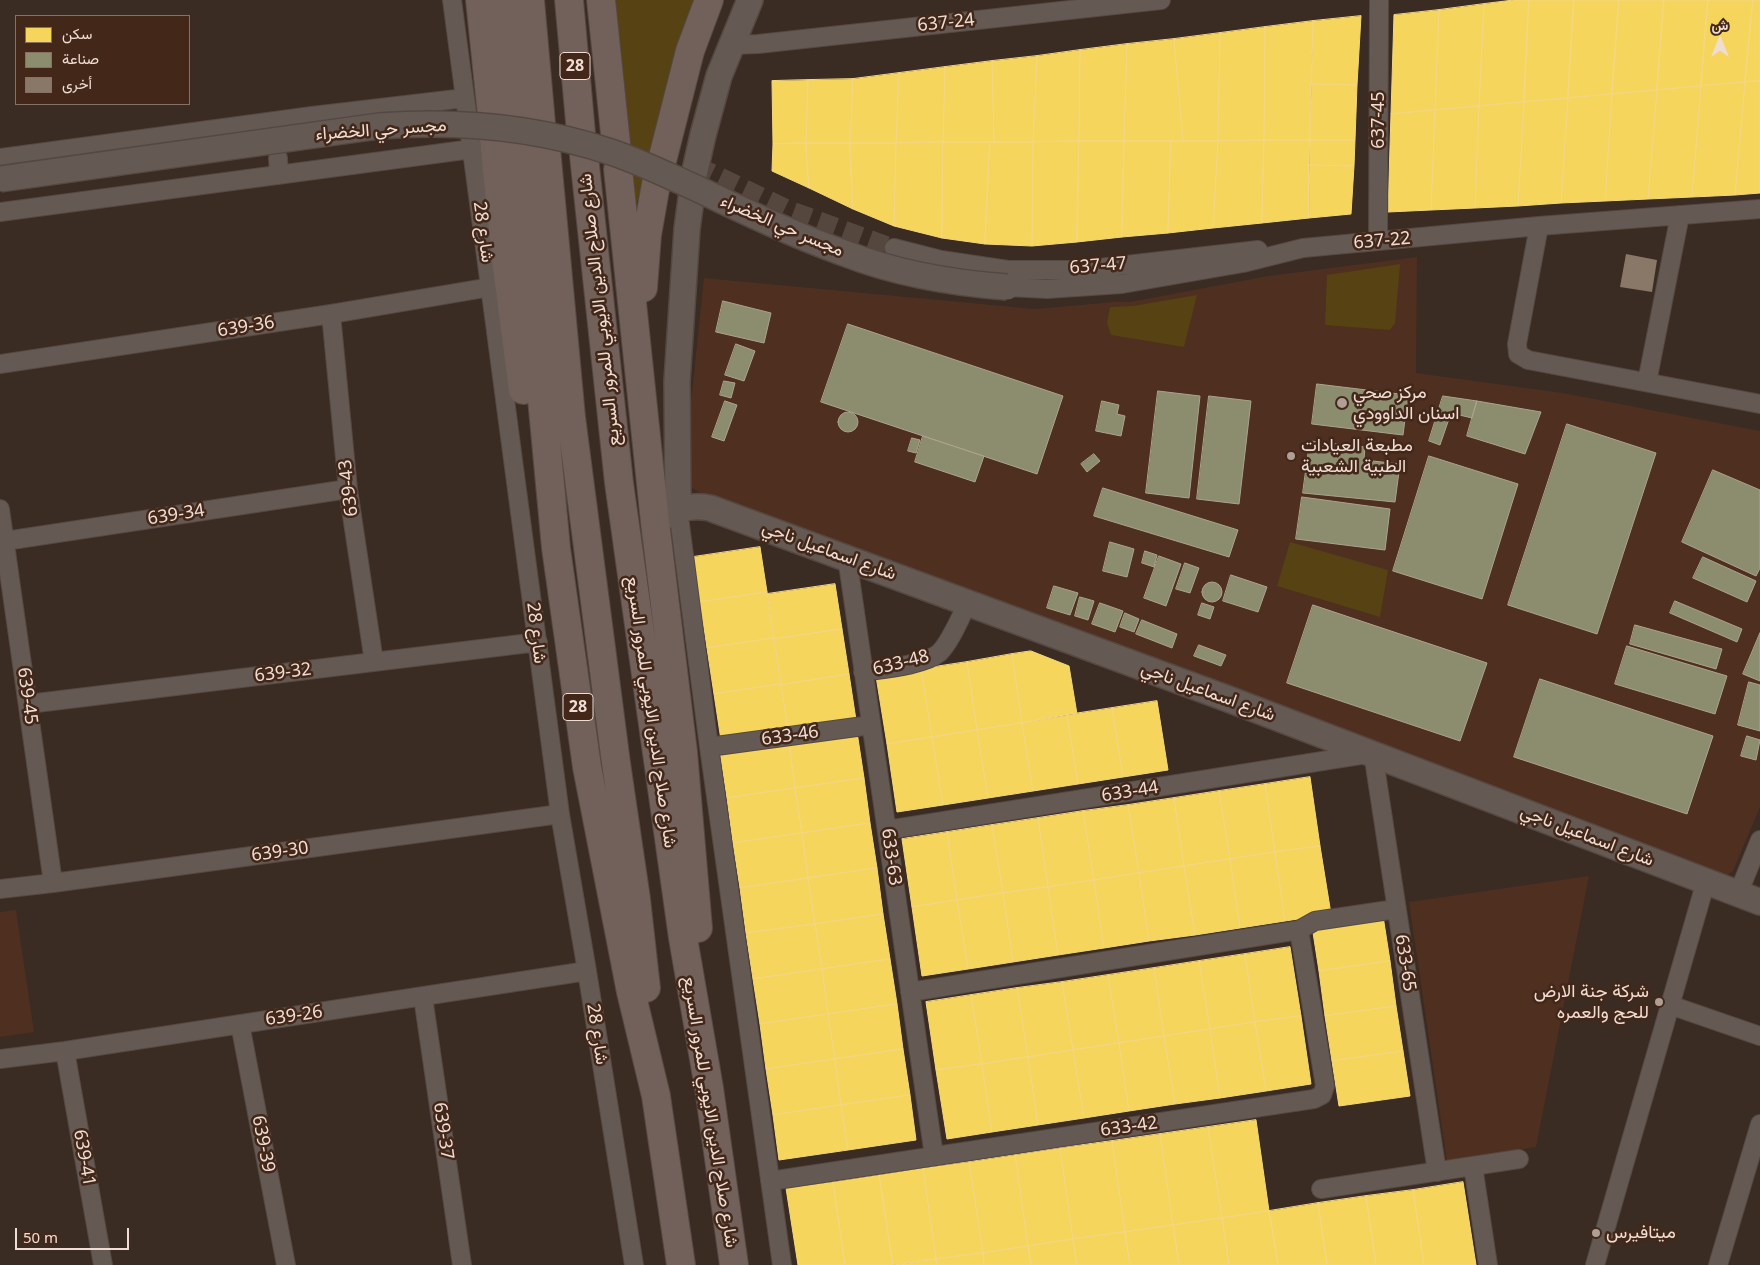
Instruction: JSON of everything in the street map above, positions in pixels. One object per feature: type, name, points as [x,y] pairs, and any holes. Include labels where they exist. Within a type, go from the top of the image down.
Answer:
[{"type":"highway","points":[[480,0],[511,134]]},
{"type":"highway","name":"28","points":[[504,0],[511,134],[506,259],[526,403],[540,479],[556,548],[587,767],[631,992],[656,1096]]},
{"type":"highway","name":"28","points":[[530,0],[511,134],[571,417],[616,762],[636,899],[656,1096],[681,1265]]},
{"type":"highway","name":"شارع صلاح الدين الايوبي للمرور السريع","points":[[569,0],[618,483],[682,938],[709,1088],[734,1265]]},
{"type":"highway","points":[[601,0],[640,374],[667,515],[709,1088]]},
{"type":"highway","points":[[640,374],[641,306],[649,220],[659,172],[688,59],[709,0]]},
{"type":"street","name":"شارع 28","points":[[452,0],[465,98],[511,134],[491,287],[560,814],[634,1265]]},
{"type":"street","points":[[750,0],[710,107],[693,187],[687,230],[667,515],[709,747],[782,1265]]},
{"type":"street","name":"637-24","points":[[732,45],[758,44],[1161,0]]},
{"type":"street","name":"637-45","points":[[1378,241],[1379,0]]},
{"type":"street","points":[[0,158],[275,127],[465,98]]},
{"type":"street","name":"مجسر حي الخضراء","points":[[0,179],[379,126],[431,124],[495,126],[549,136],[612,152],[667,174],[828,247],[865,261],[940,279],[1006,287]]},
{"type":"street","points":[[0,212],[278,167],[511,134]]},
{"type":"street","name":"637-22","points":[[1006,287],[1047,289],[1122,284],[1227,267],[1303,248],[1539,226],[1760,209]]},
{"type":"street","points":[[1647,382],[1680,214]]},
{"type":"street","points":[[1539,226],[1517,344],[1518,354],[1528,360],[1760,404]]},
{"type":"street","name":"637-47","points":[[894,248],[970,265],[1008,270],[1082,270],[1257,250],[1303,248]]},
{"type":"street","name":"639-36","points":[[0,364],[331,314],[491,287]]},
{"type":"street","name":"639-43","points":[[331,314],[348,489],[374,662]]},
{"type":"street","name":"639-34","points":[[5,541],[348,489]]},
{"type":"street","name":"شارع اسماعيل ناجي","points":[[667,515],[696,505],[710,508],[847,557],[1373,754],[1749,898]]},
{"type":"street","name":"639-45","points":[[0,509],[53,883]]},
{"type":"street","name":"633-63","points":[[847,557],[934,1156]]},
{"type":"street","name":"633-48","points":[[864,672],[924,660],[939,653],[956,628],[968,602]]},
{"type":"street","name":"639-32","points":[[28,704],[538,642]]},
{"type":"street","name":"633-46","points":[[709,747],[871,725]]},
{"type":"street","name":"633-44","points":[[887,830],[1373,754]]},
{"type":"street","name":"633-65","points":[[1373,754],[1437,1172]]},
{"type":"street","name":"639-30","points":[[0,889],[560,814]]},
{"type":"street","points":[[1749,898],[1760,840]]},
{"type":"street","points":[[1595,1265],[1706,881]]},
{"type":"street","points":[[910,992],[1299,930],[1315,921],[1396,909]]},
{"type":"street","name":"633-42","points":[[770,1181],[1314,1099],[1322,1095],[1325,1086],[1299,930]]},
{"type":"street","name":"639-26","points":[[0,1059],[65,1051],[587,971]]},
{"type":"street","name":"639-37","points":[[423,997],[462,1265]]},
{"type":"street","points":[[1670,1005],[1760,1036]]},
{"type":"street","name":"639-39","points":[[240,1024],[286,1265]]},
{"type":"street","name":"639-41","points":[[65,1051],[103,1265]]},
{"type":"street","points":[[1718,1265],[1760,1124]]},
{"type":"street","points":[[1321,1189],[1519,1159]]},
{"type":"street","points":[[1473,1166],[1488,1265]]},
{"type":"shaded area","points":[[614,0],[698,0],[675,60],[632,222]]},
{"type":"shaded area","points":[[1417,257],[1416,373],[1563,393],[1760,431],[1760,807],[1733,871],[1728,875],[1723,876],[715,501],[692,488],[683,478],[704,278],[1035,309],[1130,302],[1268,276]]},
{"type":"shaded area","points":[[1400,264],[1395,323],[1390,330],[1325,325],[1327,275]]},
{"type":"shaded area","points":[[1197,295],[1184,347],[1111,335],[1107,323],[1110,307],[1133,306]]},
{"type":"shaded area","points":[[1290,542],[1388,570],[1380,617],[1277,586]]},
{"type":"shaded area","points":[[1589,876],[1536,1147],[1447,1162],[1409,902]]},
{"type":"shaded area","points":[[16,910],[34,1032],[0,1037],[0,912]]},
{"type":"building: سكن","points":[[1529,0],[1524,102],[1479,106],[1484,4]]},
{"type":"building: سكن","points":[[1529,0],[1574,0],[1568,98],[1524,102]]},
{"type":"building: سكن","points":[[1574,0],[1619,0],[1612,94],[1568,98]]},
{"type":"building: سكن","points":[[1619,0],[1664,0],[1657,90],[1612,94]]},
{"type":"building: سكن","points":[[1664,0],[1708,0],[1701,86],[1657,90]]},
{"type":"building: سكن","points":[[1708,0],[1753,0],[1745,82],[1701,86]]},
{"type":"building: سكن","points":[[1753,0],[1760,0],[1760,81],[1745,82]]},
{"type":"building: سكن","points":[[1484,4],[1479,106],[1435,110],[1439,10]]},
{"type":"building: سكن","points":[[1439,10],[1435,110],[1391,114],[1394,15]]},
{"type":"building: سكن","points":[[1361,16],[1357,85],[1311,84],[1313,21]]},
{"type":"building: سكن","points":[[1313,21],[1310,140],[1264,140],[1265,27]]},
{"type":"building: سكن","points":[[1265,27],[1264,140],[1218,141],[1220,33]]},
{"type":"building: سكن","points":[[1220,33],[1218,141],[1183,141],[1174,39]]},
{"type":"building: سكن","points":[[1174,39],[1183,141],[1124,141],[1127,44]]},
{"type":"building: سكن","points":[[1127,44],[1124,141],[1079,141],[1080,50]]},
{"type":"building: سكن","points":[[1080,50],[1079,141],[1033,142],[1037,56]]},
{"type":"building: سكن","points":[[1037,56],[1033,142],[994,142],[992,61]]},
{"type":"building: سكن","points":[[992,61],[994,142],[943,142],[945,67]]},
{"type":"building: سكن","points":[[945,67],[943,142],[896,143],[899,73]]},
{"type":"building: سكن","points":[[899,73],[896,143],[850,143],[853,79]]},
{"type":"building: سكن","points":[[853,79],[850,143],[806,143],[808,80]]},
{"type":"building: سكن","points":[[808,80],[806,143],[773,144],[772,81]]},
{"type":"building: سكن","points":[[1760,81],[1760,193],[1735,195],[1745,82]]},
{"type":"building: سكن","points":[[1745,82],[1735,195],[1692,197],[1701,86]]},
{"type":"building: سكن","points":[[1311,84],[1357,85],[1355,140],[1310,140]]},
{"type":"building: سكن","points":[[1701,86],[1692,197],[1648,199],[1657,90]]},
{"type":"building: سكن","points":[[1657,90],[1648,199],[1605,201],[1612,94]]},
{"type":"building: سكن","points":[[1612,94],[1605,201],[1561,203],[1568,98]]},
{"type":"building: سكن","points":[[1568,98],[1561,203],[1518,206],[1524,102]]},
{"type":"building: سكن","points":[[1524,102],[1518,206],[1475,208],[1479,106]]},
{"type":"building: سكن","points":[[1479,106],[1475,208],[1431,210],[1435,110]]},
{"type":"building: سكن","points":[[1435,110],[1431,210],[1388,212],[1391,114]]},
{"type":"building: سكن","points":[[1264,140],[1262,223],[1213,228],[1218,141]]},
{"type":"building: سكن","points":[[1264,140],[1310,140],[1309,218],[1262,223]]},
{"type":"building: سكن","points":[[1310,140],[1355,140],[1354,166],[1309,165]]},
{"type":"building: سكن","points":[[1079,141],[1124,141],[1122,237],[1077,242]]},
{"type":"building: سكن","points":[[1079,141],[1077,242],[1032,246],[1033,142]]},
{"type":"building: سكن","points":[[1124,141],[1171,141],[1168,233],[1122,237]]},
{"type":"building: سكن","points":[[1171,141],[1218,141],[1213,228],[1168,233]]},
{"type":"building: سكن","points":[[943,142],[942,238],[894,226],[896,143]]},
{"type":"building: سكن","points":[[943,142],[990,142],[985,244],[942,238]]},
{"type":"building: سكن","points":[[990,142],[1033,142],[1032,246],[985,244]]},
{"type":"building: سكن","points":[[806,143],[809,188],[772,171],[773,144]]},
{"type":"building: سكن","points":[[806,143],[850,143],[853,209],[809,188]]},
{"type":"building: سكن","points":[[850,143],[896,143],[894,226],[853,209]]},
{"type":"building: سكن","points":[[1309,165],[1354,166],[1351,214],[1309,218]]},
{"type":"building: سكن","points":[[760,547],[767,592],[700,602],[693,557]]},
{"type":"building: سكن","points":[[835,584],[842,629],[774,639],[767,594]]},
{"type":"building: سكن","points":[[767,592],[774,638],[707,648],[700,602]]},
{"type":"building: سكن","points":[[842,629],[849,674],[781,685],[774,639]]},
{"type":"building: سكن","points":[[774,638],[781,684],[714,694],[707,648]]},
{"type":"building: سكن","points":[[1031,651],[1069,666],[1077,714],[1022,723],[1012,654]]},
{"type":"building: سكن","points":[[1012,654],[1022,723],[977,730],[967,662]]},
{"type":"building: سكن","points":[[967,662],[977,730],[932,737],[921,669]]},
{"type":"building: سكن","points":[[921,669],[932,737],[887,744],[876,676]]},
{"type":"building: سكن","points":[[849,674],[856,720],[788,730],[781,685]]},
{"type":"building: سكن","points":[[781,684],[788,730],[721,740],[714,694]]},
{"type":"building: سكن","points":[[1157,701],[1168,770],[1123,777],[1112,708]]},
{"type":"building: سكن","points":[[1112,708],[1123,777],[1078,784],[1067,715]]},
{"type":"building: سكن","points":[[1067,715],[1078,784],[1033,791],[1022,723]]},
{"type":"building: سكن","points":[[1022,723],[1033,791],[988,798],[977,730]]},
{"type":"building: سكن","points":[[977,730],[988,798],[943,805],[932,737]]},
{"type":"building: سكن","points":[[857,732],[864,778],[795,788],[789,742]]},
{"type":"building: سكن","points":[[932,737],[943,805],[897,812],[887,744]]},
{"type":"building: سكن","points":[[789,742],[795,788],[727,798],[720,752]]},
{"type":"building: سكن","points":[[1310,777],[1320,846],[1275,852],[1265,784]]},
{"type":"building: سكن","points":[[864,778],[870,823],[802,833],[795,788]]},
{"type":"building: سكن","points":[[1265,784],[1275,852],[1230,859],[1219,791]]},
{"type":"building: سكن","points":[[795,788],[802,833],[733,843],[727,798]]},
{"type":"building: سكن","points":[[1219,791],[1230,859],[1184,866],[1174,798]]},
{"type":"building: سكن","points":[[1174,798],[1184,866],[1139,873],[1128,805]]},
{"type":"building: سكن","points":[[1128,805],[1139,873],[1094,880],[1083,811]]},
{"type":"building: سكن","points":[[1083,811],[1094,880],[1048,887],[1038,818]]},
{"type":"building: سكن","points":[[1038,818],[1048,887],[1003,893],[992,825]]},
{"type":"building: سكن","points":[[870,823],[877,868],[808,878],[802,833]]},
{"type":"building: سكن","points":[[992,825],[1003,893],[957,900],[947,832]]},
{"type":"building: سكن","points":[[947,832],[957,900],[912,907],[902,839]]},
{"type":"building: سكن","points":[[802,833],[808,878],[740,888],[733,843]]},
{"type":"building: سكن","points":[[1320,846],[1331,914],[1285,921],[1275,852]]},
{"type":"building: سكن","points":[[1275,852],[1285,921],[1240,928],[1230,859]]},
{"type":"building: سكن","points":[[1230,859],[1240,928],[1195,935],[1184,866]]},
{"type":"building: سكن","points":[[1184,866],[1195,935],[1149,941],[1139,873]]},
{"type":"building: سكن","points":[[877,868],[883,914],[815,924],[808,878]]},
{"type":"building: سكن","points":[[1139,873],[1149,941],[1104,948],[1094,880]]},
{"type":"building: سكن","points":[[808,878],[815,924],[746,933],[740,888]]},
{"type":"building: سكن","points":[[1094,880],[1104,948],[1058,955],[1048,887]]},
{"type":"building: سكن","points":[[1048,887],[1058,955],[1013,962],[1003,893]]},
{"type":"building: سكن","points":[[1003,893],[1013,962],[968,969],[957,900]]},
{"type":"building: سكن","points":[[957,900],[968,969],[922,976],[912,907]]},
{"type":"building: سكن","points":[[883,914],[890,959],[822,969],[815,924]]},
{"type":"building: سكن","points":[[1383,916],[1390,961],[1319,971],[1312,926]]},
{"type":"building: سكن","points":[[815,924],[822,969],[753,979],[746,933]]},
{"type":"building: سكن","points":[[1290,947],[1301,1016],[1255,1022],[1245,954]]},
{"type":"building: سكن","points":[[1245,954],[1255,1022],[1210,1029],[1199,961]]},
{"type":"building: سكن","points":[[890,959],[897,1004],[828,1014],[822,969]]},
{"type":"building: سكن","points":[[1199,961],[1210,1029],[1164,1036],[1154,968]]},
{"type":"building: سكن","points":[[1390,961],[1396,1006],[1325,1016],[1319,971]]},
{"type":"building: سكن","points":[[1154,968],[1164,1036],[1119,1043],[1108,975]]},
{"type":"building: سكن","points":[[822,969],[828,1014],[760,1024],[753,979]]},
{"type":"building: سكن","points":[[1108,975],[1119,1043],[1073,1050],[1062,982]]},
{"type":"building: سكن","points":[[1062,982],[1073,1050],[1028,1057],[1017,988]]},
{"type":"building: سكن","points":[[1017,988],[1028,1057],[982,1064],[971,995]]},
{"type":"building: سكن","points":[[971,995],[982,1064],[936,1070],[926,1002]]},
{"type":"building: سكن","points":[[897,1004],[903,1049],[835,1059],[828,1014]]},
{"type":"building: سكن","points":[[1396,1006],[1403,1051],[1332,1061],[1325,1016]]},
{"type":"building: سكن","points":[[828,1014],[835,1059],[766,1069],[760,1024]]},
{"type":"building: سكن","points":[[1301,1016],[1311,1084],[1266,1091],[1255,1022]]},
{"type":"building: سكن","points":[[1255,1022],[1266,1091],[1220,1098],[1210,1029]]},
{"type":"building: سكن","points":[[1210,1029],[1220,1098],[1175,1104],[1164,1036]]},
{"type":"building: سكن","points":[[1164,1036],[1175,1104],[1129,1111],[1119,1043]]},
{"type":"building: سكن","points":[[1119,1043],[1129,1111],[1084,1118],[1073,1050]]},
{"type":"building: سكن","points":[[903,1049],[910,1095],[841,1105],[835,1059]]},
{"type":"building: سكن","points":[[1073,1050],[1084,1118],[1038,1125],[1028,1057]]},
{"type":"building: سكن","points":[[1403,1051],[1410,1096],[1339,1106],[1332,1061]]},
{"type":"building: سكن","points":[[1028,1057],[1038,1125],[992,1132],[982,1064]]},
{"type":"building: سكن","points":[[835,1059],[841,1105],[773,1115],[766,1069]]},
{"type":"building: سكن","points":[[982,1064],[992,1132],[947,1139],[936,1070]]},
{"type":"building: سكن","points":[[910,1095],[916,1140],[848,1150],[841,1105]]},
{"type":"building: سكن","points":[[841,1105],[848,1150],[779,1160],[773,1115]]},
{"type":"building: سكن","points":[[1256,1120],[1269,1211],[1222,1218],[1208,1127]]},
{"type":"building: سكن","points":[[1208,1127],[1222,1218],[1173,1225],[1160,1134]]},
{"type":"building: سكن","points":[[1160,1134],[1173,1225],[1125,1232],[1112,1141]]},
{"type":"building: سكن","points":[[1112,1141],[1125,1232],[1073,1239],[1060,1148]]},
{"type":"building: سكن","points":[[1060,1148],[1073,1239],[1028,1246],[1015,1155]]},
{"type":"building: سكن","points":[[1015,1155],[1028,1246],[983,1253],[969,1162]]},
{"type":"building: سكن","points":[[969,1162],[983,1253],[936,1259],[923,1168]]},
{"type":"building: سكن","points":[[923,1168],[936,1259],[893,1265],[879,1175]]},
{"type":"building: سكن","points":[[879,1175],[893,1265],[845,1265],[833,1182]]},
{"type":"building: سكن","points":[[833,1182],[845,1265],[798,1265],[786,1188]]},
{"type":"building: سكن","points":[[1463,1182],[1476,1265],[1424,1265],[1413,1190]]},
{"type":"building: سكن","points":[[1413,1190],[1424,1265],[1376,1265],[1366,1196]]},
{"type":"building: سكن","points":[[1366,1196],[1376,1265],[1327,1265],[1318,1203]]},
{"type":"building: سكن","points":[[1318,1203],[1327,1265],[1278,1265],[1269,1211]]},
{"type":"building: سكن","points":[[1269,1211],[1278,1265],[1229,1265],[1222,1218]]},
{"type":"building: سكن","points":[[1222,1218],[1229,1265],[1179,1265],[1173,1225]]},
{"type":"building: سكن","points":[[1173,1225],[1179,1265],[1130,1265],[1125,1232]]},
{"type":"building: سكن","points":[[1125,1232],[1130,1265],[1077,1265],[1073,1239]]},
{"type":"building: سكن","points":[[1073,1239],[1077,1265],[1031,1265],[1028,1246]]},
{"type":"building: سكن","points":[[1028,1246],[1031,1265],[984,1265],[983,1253]]},
{"type":"building: سكن","points":[[983,1253],[984,1265],[937,1265],[936,1259]]},
{"type":"building: سكن","points":[[936,1259],[937,1265],[896,1265]]},
{"type":"building: صناعة","points":[[723,301],[771,313],[764,343],[716,332]]},
{"type":"building: صناعة","points":[[848,324],[1063,396],[1037,474],[821,402]]},
{"type":"building: صناعة","points":[[736,344],[755,351],[744,381],[725,375]]},
{"type":"building: صناعة","points":[[724,381],[735,383],[731,398],[720,395]]},
{"type":"building: صناعة","points":[[1317,384],[1408,395],[1403,435],[1312,424]]},
{"type":"building: صناعة","points":[[1158,391],[1200,396],[1189,498],[1146,493]]},
{"type":"building: صناعة","points":[[1209,396],[1251,401],[1239,504],[1197,499]]},
{"type":"building: صناعة","points":[[1443,396],[1477,401],[1472,418],[1451,413],[1440,445],[1429,441]]},
{"type":"building: صناعة","points":[[725,401],[737,405],[724,441],[712,437]]},
{"type":"building: صناعة","points":[[1102,401],[1119,405],[1117,414],[1125,416],[1121,436],[1096,431]]},
{"type":"building: صناعة","points":[[1477,401],[1541,412],[1525,454],[1467,436]]},
{"type":"building: صناعة","points":[[848,412],[855,415],[858,422],[855,429],[848,432],[841,429],[838,422],[841,415]]},
{"type":"building: صناعة","points":[[1567,424],[1656,453],[1597,634],[1508,605]]},
{"type":"building: صناعة","points":[[923,436],[984,456],[975,482],[915,462]]},
{"type":"building: صناعة","points":[[912,438],[920,440],[916,453],[908,451]]},
{"type":"building: صناعة","points":[[1310,441],[1365,447],[1364,460],[1400,464],[1395,502],[1303,493]]},
{"type":"building: صناعة","points":[[1094,454],[1100,461],[1087,472],[1081,464]]},
{"type":"building: صناعة","points":[[1429,456],[1518,484],[1482,599],[1393,571]]},
{"type":"building: صناعة","points":[[1713,470],[1760,490],[1760,568],[1756,576],[1682,542]]},
{"type":"building: صناعة","points":[[1103,488],[1238,530],[1229,557],[1094,516]]},
{"type":"building: صناعة","points":[[1302,497],[1390,509],[1385,550],[1296,539]]},
{"type":"building: صناعة","points":[[1110,542],[1134,549],[1127,577],[1103,571]]},
{"type":"building: صناعة","points":[[1145,551],[1157,555],[1154,567],[1142,563]]},
{"type":"building: صناعة","points":[[1159,556],[1181,564],[1166,606],[1144,598]]},
{"type":"building: صناعة","points":[[1703,557],[1756,581],[1747,602],[1693,578]]},
{"type":"building: صناعة","points":[[1185,563],[1199,568],[1190,593],[1176,589]]},
{"type":"building: صناعة","points":[[1231,575],[1267,587],[1258,612],[1223,601]]},
{"type":"building: صناعة","points":[[1208,582],[1216,582],[1222,588],[1222,596],[1216,602],[1208,602],[1202,596],[1202,588]]},
{"type":"building: صناعة","points":[[1054,586],[1078,593],[1070,615],[1047,608]]},
{"type":"building: صناعة","points":[[1080,597],[1094,601],[1088,620],[1075,616]]},
{"type":"building: صناعة","points":[[1675,601],[1742,629],[1737,642],[1670,613]]},
{"type":"building: صناعة","points":[[1100,603],[1123,611],[1115,632],[1092,624]]},
{"type":"building: صناعة","points":[[1202,603],[1214,607],[1210,619],[1198,615]]},
{"type":"building: صناعة","points":[[1313,605],[1487,663],[1460,741],[1287,683]]},
{"type":"building: صناعة","points":[[1125,613],[1139,619],[1134,632],[1120,627]]},
{"type":"building: صناعة","points":[[1142,620],[1177,634],[1172,648],[1136,634]]},
{"type":"building: صناعة","points":[[1635,625],[1722,649],[1716,669],[1630,644]]},
{"type":"building: صناعة","points":[[1760,633],[1760,681],[1743,674]]},
{"type":"building: صناعة","points":[[1199,645],[1226,655],[1221,666],[1194,656]]},
{"type":"building: صناعة","points":[[1627,646],[1727,676],[1715,714],[1615,684]]},
{"type":"building: صناعة","points":[[1540,679],[1713,736],[1687,814],[1514,757]]},
{"type":"building: صناعة","points":[[1749,682],[1760,685],[1760,731],[1738,725]]},
{"type":"building: صناعة","points":[[1747,736],[1760,740],[1756,760],[1741,756]]},
{"type":"building: أخرى","points":[[1626,254],[1657,260],[1652,292],[1620,287]]},
{"type":"tunnel","points":[[696,165],[788,209],[894,248]]},
{"type":"place","name":"مركز صحي اسنان الداوودي","points":[[1342,403]]},
{"type":"place","name":"مطبعة العيادات الطبية الشعبية","points":[[1291,456]]},
{"type":"place","name":"شركة جنة الارض للحج والعمره","points":[[1659,1002]]},
{"type":"place","name":"ميتافيرس","points":[[1596,1233]]}]
